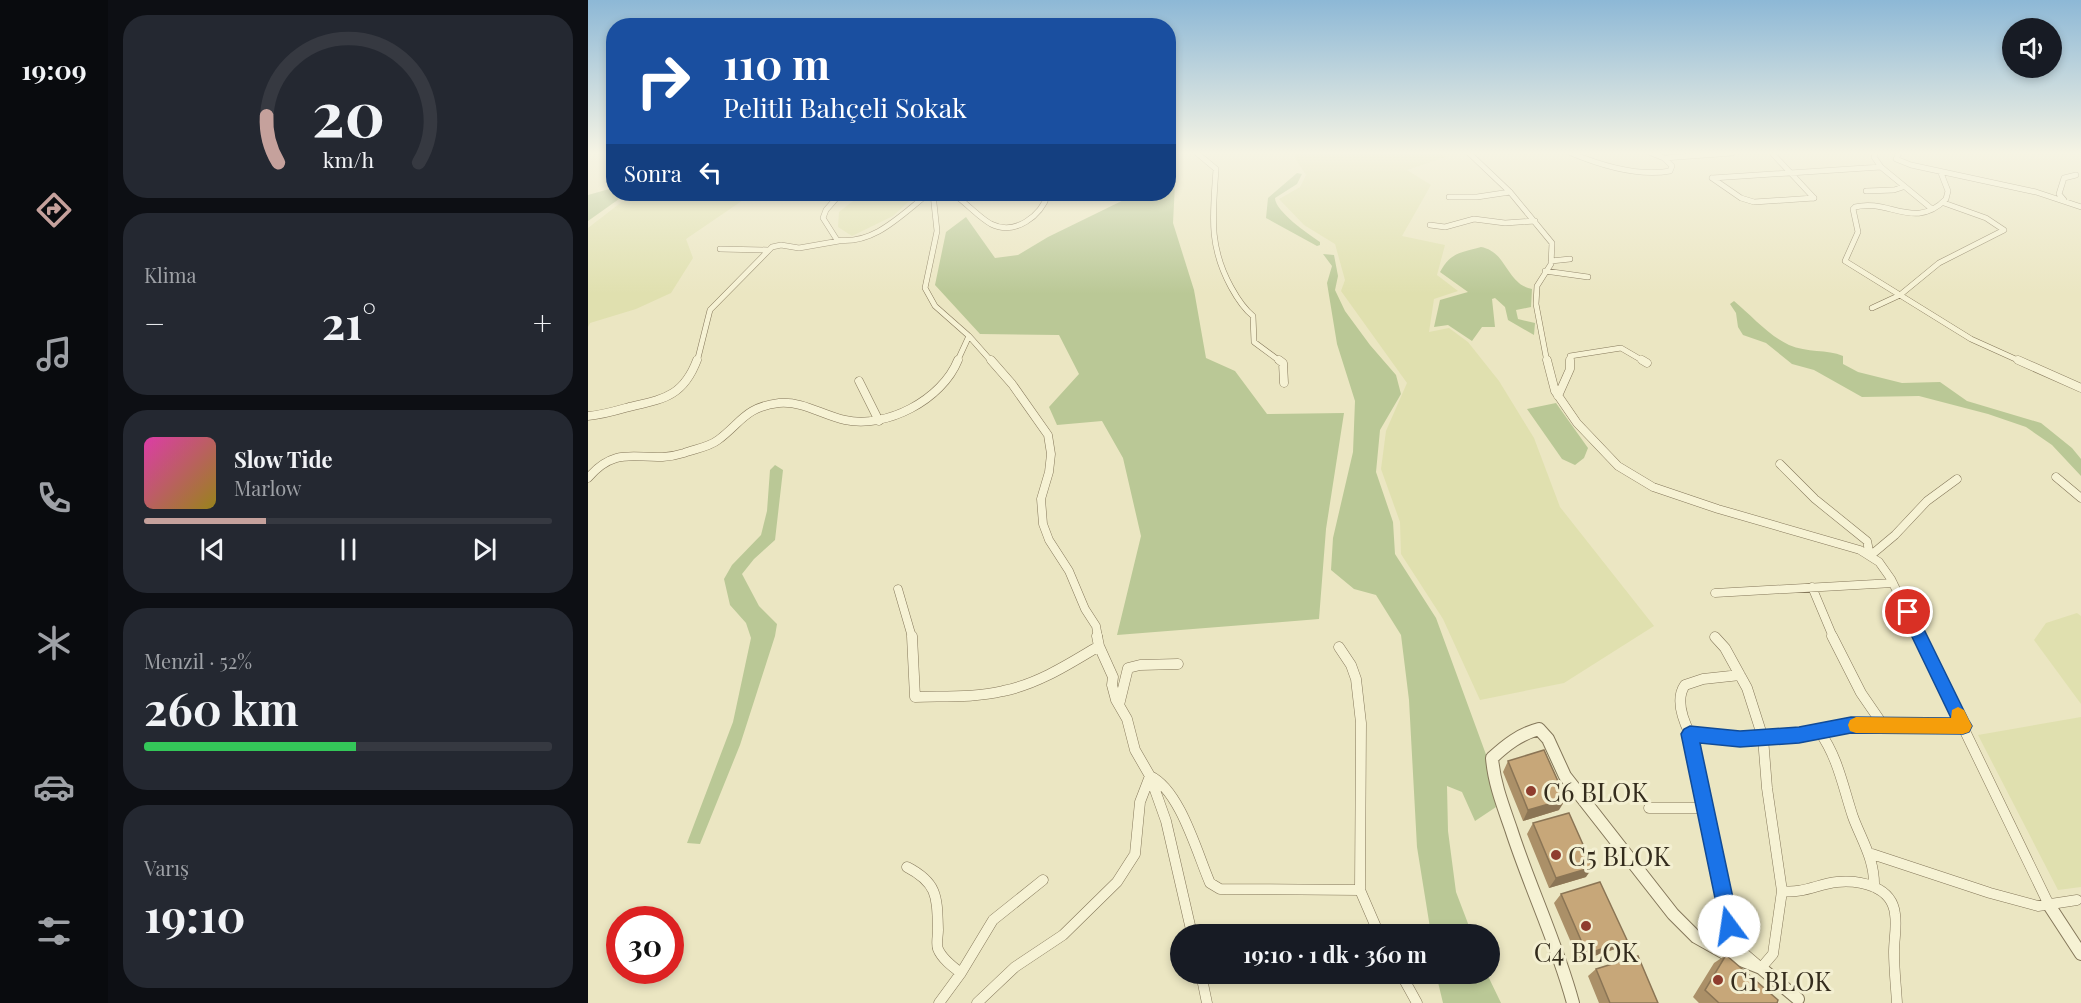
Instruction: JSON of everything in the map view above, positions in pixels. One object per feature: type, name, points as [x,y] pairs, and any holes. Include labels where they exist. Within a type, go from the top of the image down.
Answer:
[{"type":"street","points":[[1214,200],[1211,232],[1219,266],[1243,310],[1253,316],[1254,342],[1283,363],[1284,383]]},
{"type":"street","points":[[1516,200],[1551,243],[1551,261],[1537,286],[1536,304],[1546,363],[1558,396],[1577,423],[1618,466],[1653,487],[1718,509],[1860,550],[1879,562],[1893,583],[2049,904],[2081,954]]},
{"type":"street","points":[[1747,200],[1754,202],[1787,200]]},
{"type":"street","points":[[1921,200],[1932,208]]},
{"type":"street","points":[[2064,200],[2081,207]]},
{"type":"street","points":[[835,201],[823,218],[839,241]]},
{"type":"street","points":[[720,249],[768,250],[781,245],[799,248],[839,241],[847,242],[872,234],[918,201]]},
{"type":"street","points":[[934,201],[937,231],[925,288],[935,306],[969,336],[1012,384],[1048,435],[1051,454],[1049,472],[1041,499],[1043,524],[1049,540],[1068,571],[1085,609],[1096,626],[1100,646],[1113,677],[1112,685],[1119,705],[1127,719],[1135,750],[1150,776],[1171,837],[1190,924]]},
{"type":"street","points":[[962,201],[993,225],[1005,226],[1035,217],[1042,210],[1045,201]]},
{"type":"street","points":[[1872,308],[1900,295],[1939,263],[2004,230],[2001,225],[1991,220],[1944,203],[1915,215],[1859,205],[1853,209],[1858,232],[1845,261],[1900,295],[1971,339],[2081,388]]},
{"type":"street","points":[[1430,225],[1445,226],[1474,219],[1505,223],[1535,221]]},
{"type":"street","points":[[588,416],[656,402],[669,398],[684,387],[702,344],[704,322],[710,310],[768,250]]},
{"type":"street","points":[[1551,261],[1570,259]]},
{"type":"street","points":[[1545,271],[1588,277]]},
{"type":"street","points":[[588,478],[596,467],[608,458],[619,454],[658,459],[709,445],[723,438],[736,422],[748,413],[769,404],[796,404],[856,423],[879,421],[926,398],[953,370],[958,353],[969,336]]},
{"type":"street","points":[[1558,396],[1570,369],[1570,356],[1621,348],[1647,363]]},
{"type":"street","points":[[859,381],[879,421]]},
{"type":"street","points":[[1780,464],[1815,499],[1867,541],[1870,556]]},
{"type":"street","points":[[2056,477],[2081,498]]},
{"type":"street","points":[[1870,556],[1880,545],[1898,533],[1906,520],[1929,500],[1950,487],[1957,479]]},
{"type":"street","points":[[1715,592],[1893,583]]},
{"type":"street","points":[[1812,586],[1839,654],[1869,708],[1883,725]]},
{"type":"street","points":[[898,589],[907,610],[917,665],[915,697],[1012,690],[1037,680],[1100,646]]},
{"type":"street","points":[[1715,637],[1725,648],[1748,688],[1763,738],[1767,788],[1782,891],[1773,954],[1761,968]]},
{"type":"street","points":[[1340,647],[1351,665],[1359,694],[1361,723],[1360,890],[1375,924]]},
{"type":"street","points":[[1119,705],[1128,668],[1140,665],[1178,664]]},
{"type":"street","points":[[1740,675],[1693,681],[1685,685],[1680,693],[1683,722],[1690,734],[1729,926],[1740,950],[1797,999]]},
{"type":"street","points":[[1690,734],[1718,738],[1763,738],[1851,725],[1963,726]]},
{"type":"street","points":[[1573,1003],[1559,956],[1516,847],[1493,772],[1492,758],[1530,731],[1539,729],[1548,740],[1565,776],[1673,914],[1705,943],[1761,968]]},
{"type":"street","points":[[1819,731],[1834,752],[1855,821],[1872,854],[1874,887]]},
{"type":"street","points":[[1150,776],[1161,781],[1175,800],[1210,883],[1220,889],[1360,890]]},
{"type":"street","points":[[976,1003],[1015,967],[1063,935],[1117,882],[1135,854],[1140,802],[1150,776]]},
{"type":"street","points":[[1649,808],[1704,808]]},
{"type":"street","points":[[1872,854],[1990,893],[2038,906],[2078,900]]},
{"type":"street","points":[[907,867],[924,876],[931,885],[936,907],[938,949],[948,963],[961,973]]},
{"type":"street","points":[[939,1003],[961,973],[993,920],[1043,880]]},
{"type":"street","points":[[1782,891],[1793,894],[1833,882],[1849,882],[1874,887],[1887,895],[1895,909],[1894,954],[1897,1003]]},
{"type":"street","points":[[1203,984],[1207,1003]]},
{"type":"street","points":[[1407,984],[1417,1003]]},
{"type":"green space","points":[[588,200],[616,201],[588,221]]},
{"type":"green space","points":[[1268,200],[1275,200],[1280,209],[1320,242],[1320,245],[1317,246],[1266,218]]},
{"type":"green space","points":[[1280,200],[1423,200],[1402,236],[1445,245],[1437,275],[1458,291],[1434,299],[1429,332],[1449,328],[1468,342],[1499,381],[1534,438],[1560,507],[1654,626],[1564,683],[1480,700],[1443,619],[1401,554],[1400,522],[1381,469],[1386,431],[1407,383],[1341,291],[1345,280],[1335,244],[1304,225]]},
{"type":"green space","points":[[623,201],[742,201],[686,239],[693,258],[671,293],[636,309],[590,323],[588,327],[588,228]]},
{"type":"green space","points":[[853,201],[909,201],[893,216],[852,236],[838,227],[839,212]]},
{"type":"green space","points":[[1122,201],[1174,201],[1173,223],[1194,290],[1206,358],[1235,371],[1267,414],[1344,413],[1326,529],[1319,619],[1117,635],[1141,536],[1123,458],[1102,421],[1057,425],[1049,407],[1079,374],[1059,335],[980,334],[935,285],[946,232],[966,217],[995,258],[1018,255],[1048,237]]},
{"type":"green space","points":[[1481,247],[1494,252],[1519,283],[1532,289],[1531,307],[1516,310],[1518,319],[1535,323],[1534,335],[1508,320],[1505,307],[1495,298],[1492,299],[1495,327],[1482,327],[1472,341],[1448,325],[1434,327],[1440,300],[1468,292],[1440,272],[1444,265],[1452,257],[1462,252]]},
{"type":"green space","points":[[1323,254],[1334,255],[1338,276],[1335,290],[1345,311],[1396,375],[1401,394],[1380,430],[1376,472],[1393,522],[1395,554],[1436,618],[1488,760],[1496,807],[1475,821],[1462,792],[1447,786],[1448,831],[1456,892],[1468,924],[1429,924],[1417,847],[1409,700],[1401,635],[1376,595],[1354,589],[1331,570],[1333,538],[1353,452],[1355,401],[1337,344],[1327,283],[1332,266]]},
{"type":"green space","points":[[1734,301],[1767,331],[1789,345],[1843,356],[1843,364],[1858,372],[1902,383],[1940,382],[1967,401],[2041,423],[2072,448],[2081,459],[2081,476],[2052,445],[2026,427],[1988,414],[1919,396],[1862,397],[1814,370],[1792,364],[1766,343],[1743,335],[1738,327],[1736,313],[1730,304]]},
{"type":"green space","points":[[1556,403],[1588,448],[1584,458],[1575,465],[1562,459],[1527,409]]},
{"type":"green space","points":[[775,465],[783,470],[775,540],[754,559],[742,574],[759,606],[777,624],[775,636],[740,745],[700,844],[687,843],[733,722],[751,638],[746,623],[730,605],[724,579],[732,565],[761,535],[767,511],[770,470]]},
{"type":"green space","points":[[2077,613],[2081,616],[2081,704],[2034,640],[2046,623]]},
{"type":"green space","points":[[2081,717],[2081,887],[2058,890],[1978,735]]},
{"type":"green space","points":[[1438,984],[1492,984],[1501,1003],[1443,1003]]},
{"type":"building","points":[[1544,750],[1566,799],[1528,810],[1508,761]]},
{"type":"building","name":"C5 BLOK","points":[[1569,813],[1593,867],[1556,878],[1533,823]]},
{"type":"building","name":"C4 BLOK","points":[[1600,882],[1627,940],[1587,954],[1561,894]]},
{"type":"building","points":[[1726,955],[1778,1000],[1777,1003],[1719,1003],[1705,990]]},
{"type":"building","points":[[1638,956],[1658,1003],[1610,1003],[1596,969]]},
{"type":"slow traffic","points":[[1856,725],[1963,726],[1958,715]]},
{"type":"place","name":"C6 BLOK","points":[[1531,791]]},
{"type":"place","name":"C5 BLOK","points":[[1556,855]]},
{"type":"place","name":"C4 BLOK","points":[[1586,926]]},
{"type":"place","name":"C1 BLOK","points":[[1718,980]]},
{"type":"route","points":[[1729,926],[1690,734],[1740,739],[1799,735],[1851,725],[1963,726],[1908,612]]}]
